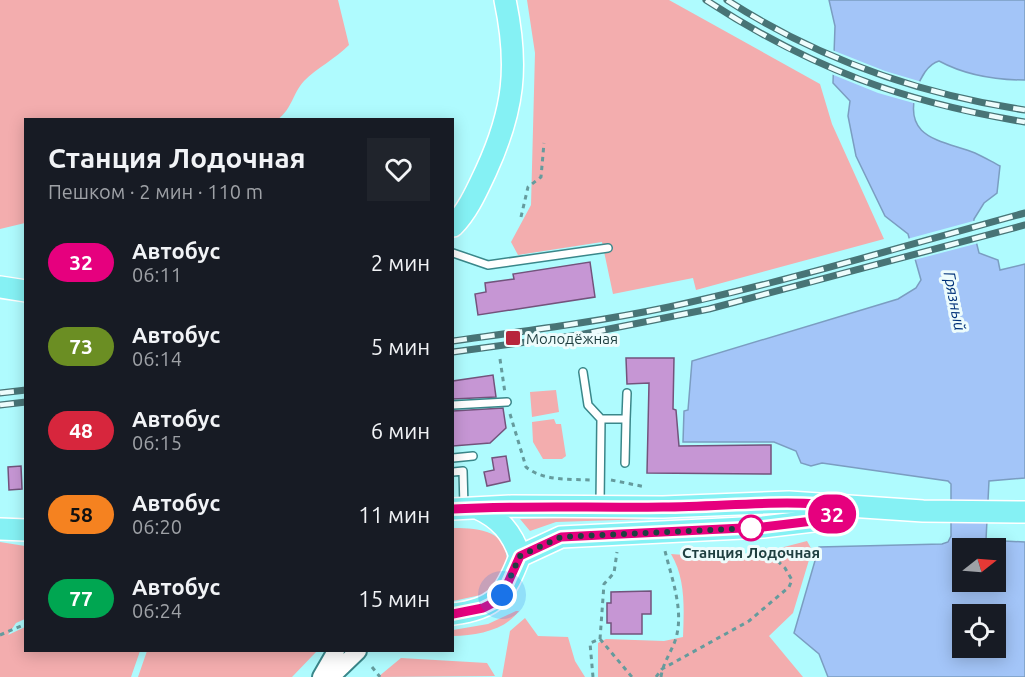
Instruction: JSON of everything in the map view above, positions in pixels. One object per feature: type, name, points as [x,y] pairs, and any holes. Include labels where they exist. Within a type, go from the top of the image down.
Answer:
[{"type":"main road","points":[[454,224],[480,183],[508,114],[513,67],[505,0]]},
{"type":"main road","points":[[0,287],[24,291]]},
{"type":"main road","points":[[465,508],[675,507],[789,502],[923,511],[1017,512]]},
{"type":"main road","points":[[454,614],[483,608],[495,602],[506,587],[520,556],[561,537],[763,527],[813,521],[849,507]]},
{"type":"main road","points":[[465,508],[493,514],[512,536],[520,556]]},
{"type":"main road","points":[[0,529],[24,530]]},
{"type":"street","points":[[332,676],[336,652]]},
{"type":"street","points":[[332,676],[357,652]]},
{"type":"lane","points":[[454,253],[485,265],[498,265],[608,248]]},
{"type":"lane","points":[[583,372],[588,405],[601,418],[626,419]]},
{"type":"lane","points":[[625,463],[627,393]]},
{"type":"lane","points":[[454,405],[507,402]]},
{"type":"lane","points":[[600,507],[601,418]]},
{"type":"lane","points":[[454,458],[472,456]]},
{"type":"lane","points":[[462,458],[465,508]]},
{"type":"lane","points":[[454,472],[463,471]]},
{"type":"path","points":[[521,217],[528,187],[542,177],[544,143]]},
{"type":"path","points":[[500,359],[507,402],[526,467],[533,473],[560,479],[600,480],[653,488]]},
{"type":"path","points":[[617,546],[614,573],[604,584],[600,639],[632,677]]},
{"type":"path","points":[[656,677],[678,633],[677,600],[664,546]]},
{"type":"path","points":[[662,669],[749,621],[789,587],[792,580],[785,568],[763,547]]},
{"type":"path","points":[[0,635],[24,625]]},
{"type":"path","points":[[592,677],[590,643],[600,639]]},
{"type":"path","points":[[372,667],[380,677]]},
{"type":"path","points":[[661,677],[662,669]]},
{"type":"shaded area","points":[[0,0],[338,0],[349,45],[304,81],[286,111],[279,118],[24,118],[24,223],[0,229]]},
{"type":"shaded area","points":[[527,0],[669,0],[820,84],[832,124],[884,239],[696,290],[693,278],[613,294],[602,242],[518,255],[511,242],[531,205],[535,53]]},
{"type":"shaded area","points":[[556,390],[559,412],[532,417],[530,392]]},
{"type":"shaded area","points":[[554,419],[556,424],[561,424],[566,456],[562,459],[543,459],[533,442],[532,422]]},
{"type":"shaded area","points":[[648,516],[648,519],[556,522],[530,531],[520,519]]},
{"type":"shaded area","points":[[454,528],[484,531],[499,539],[504,546],[507,568],[490,593],[454,601]]},
{"type":"shaded area","points":[[807,541],[812,550],[793,613],[769,636],[803,677],[598,677],[598,643],[606,639],[664,641],[683,637],[682,584],[671,554],[725,558],[749,556]]},
{"type":"shaded area","points":[[0,542],[24,546],[24,619],[16,623],[8,635],[24,627],[24,652],[140,652],[131,677],[0,677]]},
{"type":"shaded area","points":[[519,611],[506,623],[489,631],[454,636],[454,630],[488,624]]},
{"type":"shaded area","points":[[525,618],[538,636],[568,637],[575,661],[585,677],[502,677],[510,631]]},
{"type":"shaded area","points":[[147,652],[316,652],[292,677],[138,677]]},
{"type":"shaded area","points":[[401,658],[487,663],[495,676],[378,677]]},
{"type":"water","name":"Грязный","points":[[829,0],[1025,0],[1025,80],[981,76],[939,61],[931,65],[922,76],[914,106],[919,128],[927,135],[975,153],[1000,166],[997,193],[984,203],[974,219],[974,233],[979,253],[998,260],[1000,270],[1025,264],[1025,478],[989,481],[986,538],[952,538],[952,592],[1006,592],[1006,541],[1025,542],[1025,677],[828,677],[819,654],[794,633],[819,547],[948,542],[951,536],[951,484],[948,481],[822,463],[811,466],[801,463],[796,451],[774,442],[683,442],[684,411],[688,410],[692,361],[898,299],[916,288],[921,280],[908,234],[885,216],[856,156],[848,116],[850,101],[833,83],[835,26]]},
{"type":"pier","points":[[832,50],[885,71],[922,82],[917,104],[878,93],[831,74]]},
{"type":"pier","points":[[977,220],[979,243],[914,260],[907,239]]},
{"type":"building","points":[[590,262],[595,297],[478,315],[475,294],[486,292],[485,283],[514,279],[513,274]]},
{"type":"building","points":[[626,358],[674,358],[673,409],[676,410],[679,446],[771,445],[771,474],[647,473],[649,383],[627,384]]},
{"type":"building","points":[[493,375],[496,397],[454,399],[454,381]]},
{"type":"building","points":[[503,408],[506,428],[490,443],[454,446],[454,411]]},
{"type":"building","points":[[506,456],[510,481],[487,486],[484,472],[494,470],[492,458]]},
{"type":"building","points":[[21,466],[22,489],[9,490],[8,467]]},
{"type":"building","points":[[651,591],[651,614],[642,614],[642,634],[611,634],[611,623],[607,623],[607,603],[611,603],[611,592]]},
{"type":"railway","points":[[706,0],[783,45],[859,79],[938,104],[1025,122]]},
{"type":"railway","points":[[727,0],[797,39],[870,71],[946,94],[1025,110]]},
{"type":"railway","points":[[454,341],[588,322],[714,297],[1025,213]]},
{"type":"railway","points":[[454,352],[579,335],[709,309],[1025,225]]},
{"type":"railway","points":[[0,393],[24,390]]},
{"type":"railway","points":[[0,405],[24,402]]},
{"type":"bus line","name":"32","points":[[454,509],[512,506],[663,507],[789,502],[816,502],[849,507],[813,521],[763,527],[561,537],[537,551],[520,556],[502,595],[495,602],[483,608],[454,614]]},
{"type":"place","name":"Молодёжная","points":[[513,338]]},
{"type":"place","name":"Станция Лодочная","points":[[751,528]]},
{"type":"route","points":[[502,595],[520,556],[537,551],[561,537],[751,528]]}]
